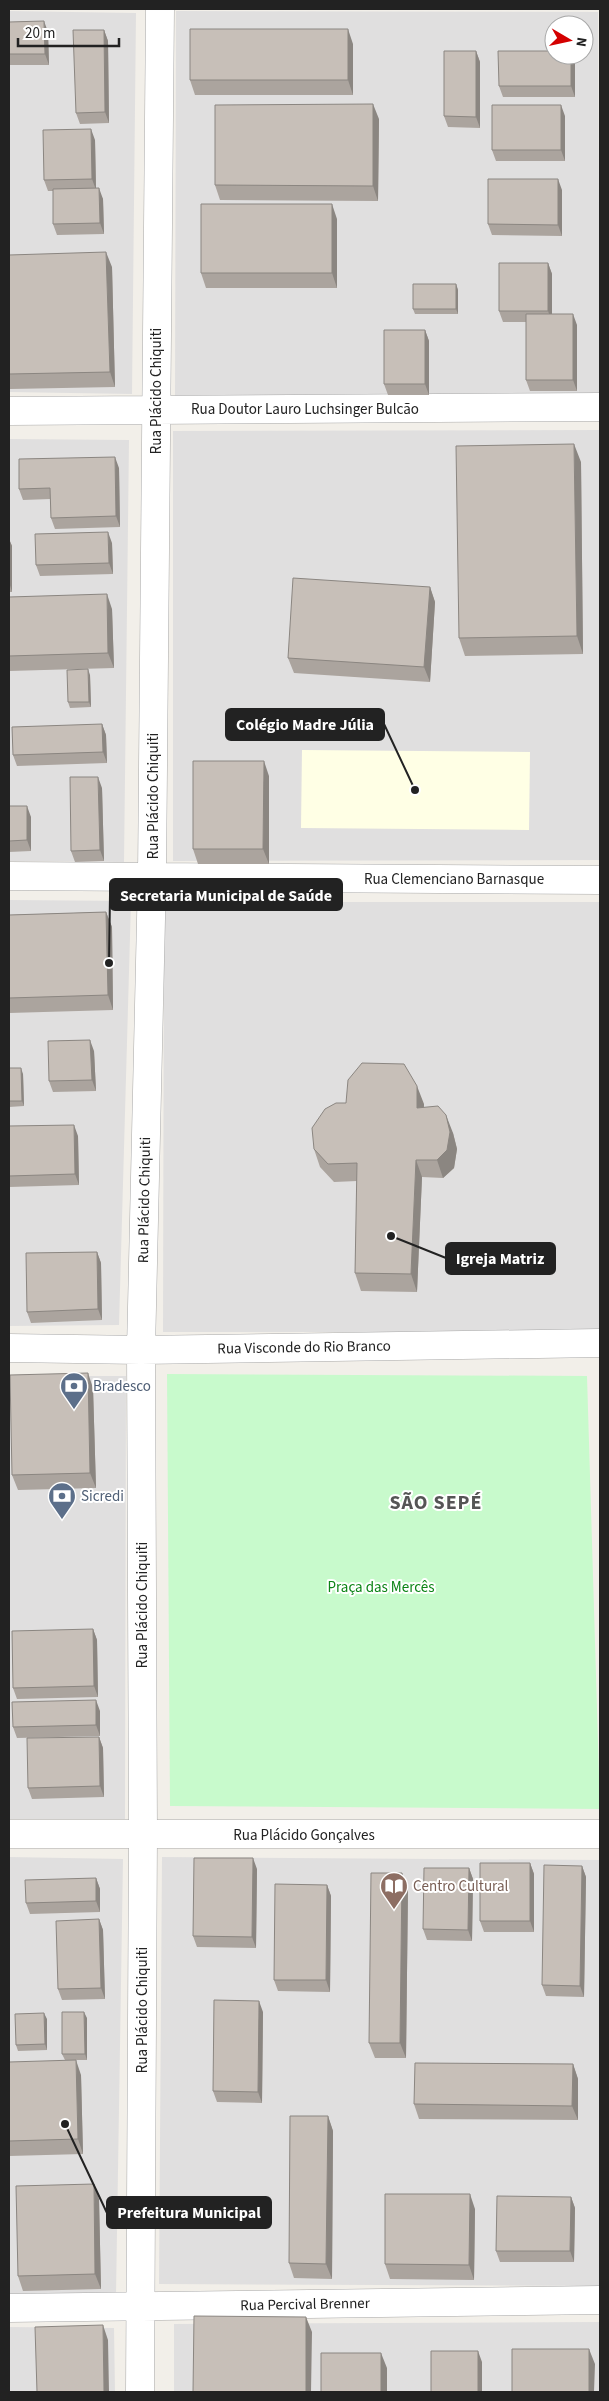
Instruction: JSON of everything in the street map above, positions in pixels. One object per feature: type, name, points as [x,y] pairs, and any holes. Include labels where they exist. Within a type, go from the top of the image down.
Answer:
[{"type":"street","name":"Rua Plácido Chiquiti","points":[[140,2392],[143,1835],[141,1350],[152,876],[160,9]]},
{"type":"street","name":"Rua Doutor Lauro Luchsinger Bulcão","points":[[9,411],[600,407]]},
{"type":"street","name":"Rua Clemenciano Barnasque","points":[[9,876],[600,880]]},
{"type":"street","name":"Rua Visconde do Rio Branco","points":[[9,1348],[141,1350],[600,1343]]},
{"type":"street","name":"Rua Plácido Gonçalves","points":[[9,1834],[600,1834]]},
{"type":"street","name":"Rua Percival Brenner","points":[[9,2308],[600,2300]]},
{"type":"shaded area","points":[[9,11],[136,13],[132,394],[9,392]]},
{"type":"shaded area","points":[[176,11],[598,12],[600,399],[175,398]]},
{"type":"shaded area","points":[[600,430],[600,860],[173,861],[173,431]]},
{"type":"shaded area","points":[[9,439],[129,440],[124,862],[9,861]]},
{"type":"shaded area","points":[[302,750],[530,752],[529,830],[301,828]]},
{"type":"shaded area","points":[[9,900],[131,901],[119,1325],[9,1326]]},
{"type":"shaded area","points":[[164,902],[600,902],[599,1332],[163,1332]]},
{"type":"shaded area","points":[[9,1376],[126,1376],[125,1819],[9,1819]]},
{"type":"shaded area","points":[[9,1857],[123,1859],[116,2295],[9,2295]]},
{"type":"shaded area","points":[[162,1857],[600,1860],[600,2286],[159,2284]]},
{"type":"shaded area","points":[[600,2322],[600,2392],[174,2392],[174,2324]]},
{"type":"shaded area","points":[[9,2327],[114,2328],[115,2392],[9,2392]]},
{"type":"green space","name":"Praça das Mercês","points":[[167,1374],[587,1376],[600,1809],[170,1806]]},
{"type":"building","points":[[44,21],[45,54],[9,54],[9,22]]},
{"type":"building","points":[[190,29],[348,29],[348,80],[190,80]]},
{"type":"building","points":[[73,30],[104,30],[105,112],[76,113]]},
{"type":"building","points":[[444,51],[476,51],[476,117],[444,116]]},
{"type":"building","points":[[498,51],[544,51],[544,65],[571,65],[571,86],[499,86]]},
{"type":"building","points":[[373,104],[373,186],[215,185],[215,105]]},
{"type":"building","points":[[492,105],[561,105],[561,150],[492,150]]},
{"type":"building","points":[[91,129],[92,179],[44,180],[43,130]]},
{"type":"building","points":[[488,179],[558,179],[558,225],[488,224]]},
{"type":"building","points":[[99,188],[100,223],[53,224],[53,189]]},
{"type":"building","points":[[201,204],[332,204],[332,273],[201,273]]},
{"type":"building","points":[[106,252],[110,372],[9,374],[9,255]]},
{"type":"building","points":[[499,263],[548,263],[548,311],[499,311]]},
{"type":"building","points":[[413,284],[456,284],[456,309],[413,309]]},
{"type":"building","points":[[526,314],[573,314],[573,380],[526,380]]},
{"type":"building","points":[[384,330],[425,330],[425,384],[384,384]]},
{"type":"building","points":[[574,444],[577,636],[459,638],[456,446]]},
{"type":"building","points":[[115,457],[116,516],[51,518],[50,488],[19,489],[19,459]]},
{"type":"building","points":[[108,532],[109,563],[36,565],[35,534]]},
{"type":"building","points":[[293,578],[430,587],[424,667],[288,658]]},
{"type":"building","points":[[107,594],[108,653],[9,656],[9,597]]},
{"type":"building","points":[[88,669],[89,702],[68,702],[67,670]]},
{"type":"building","points":[[102,724],[103,752],[13,755],[12,727]]},
{"type":"building","points":[[193,761],[264,761],[263,849],[193,849]]},
{"type":"building","points":[[70,777],[98,777],[100,850],[71,851]]},
{"type":"building","points":[[9,806],[27,806],[27,840],[9,841]]},
{"type":"building","points":[[106,912],[108,995],[9,998],[9,915]]},
{"type":"building","points":[[90,1040],[92,1080],[49,1081],[48,1041]]},
{"type":"building","points":[[362,1063],[404,1064],[417,1086],[417,1108],[438,1106],[446,1115],[450,1132],[447,1150],[437,1160],[416,1160],[411,1274],[355,1273],[357,1163],[328,1164],[314,1149],[312,1128],[325,1109],[336,1103],[346,1103],[348,1080]]},
{"type":"building","points":[[9,1068],[21,1068],[22,1101],[9,1101]]},
{"type":"building","points":[[74,1125],[75,1174],[9,1176],[9,1126]]},
{"type":"building","points":[[97,1252],[98,1309],[27,1312],[26,1253]]},
{"type":"building","points":[[88,1373],[90,1473],[12,1475],[10,1375]]},
{"type":"building","points":[[93,1629],[94,1686],[13,1688],[12,1631]]},
{"type":"building","points":[[96,1700],[96,1725],[13,1727],[12,1702]]},
{"type":"building","points":[[99,1737],[100,1786],[28,1788],[27,1738]]},
{"type":"building","points":[[194,1858],[253,1858],[252,1937],[193,1936]]},
{"type":"building","points":[[480,1863],[530,1863],[530,1921],[480,1921]]},
{"type":"building","points":[[544,1865],[582,1866],[580,1986],[542,1985]]},
{"type":"building","points":[[424,1868],[469,1868],[468,1930],[423,1929]]},
{"type":"building","points":[[371,1873],[402,1873],[400,2043],[369,2043]]},
{"type":"building","points":[[96,1878],[96,1901],[26,1903],[25,1880]]},
{"type":"building","points":[[275,1884],[327,1885],[326,1980],[274,1980]]},
{"type":"building","points":[[99,1919],[101,1988],[58,1989],[56,1921]]},
{"type":"building","points":[[214,2000],[259,2001],[258,2092],[213,2091]]},
{"type":"building","points":[[62,2012],[84,2012],[85,2054],[62,2054]]},
{"type":"building","points":[[44,2013],[45,2044],[16,2045],[15,2014]]},
{"type":"building","points":[[76,2060],[78,2139],[9,2141],[9,2062]]},
{"type":"building","points":[[415,2063],[573,2064],[572,2106],[414,2104]]},
{"type":"building","points":[[290,2116],[328,2116],[326,2264],[289,2263]]},
{"type":"building","points":[[94,2184],[95,2274],[18,2276],[16,2186]]},
{"type":"building","points":[[385,2194],[470,2194],[469,2265],[385,2264]]},
{"type":"building","points":[[497,2196],[571,2197],[570,2251],[496,2251]]},
{"type":"building","points":[[194,2316],[306,2317],[306,2392],[193,2392]]},
{"type":"building","points":[[103,2325],[104,2392],[37,2392],[35,2327]]},
{"type":"building","points":[[512,2349],[589,2349],[589,2392],[512,2392]]},
{"type":"building","points":[[431,2351],[478,2351],[478,2392],[431,2392]]},
{"type":"building","points":[[321,2353],[381,2353],[381,2392],[321,2392]]},
{"type":"place","name":"Colégio Madre Júlia","points":[[415,790]]},
{"type":"place","name":"Secretaria Municipal de Saúde","points":[[109,963]]},
{"type":"place","name":"Igreja Matriz","points":[[391,1236]]},
{"type":"place","name":"Bradesco","points":[[74,1410]]},
{"type":"place","name":"Sicredi","points":[[62,1520]]},
{"type":"place","name":"Centro Cultural","points":[[394,1910]]},
{"type":"place","name":"Prefeitura Municipal","points":[[65,2124]]},
{"type":"district","name":"SÃO SEPÉ","points":[[436,1502]]}]
